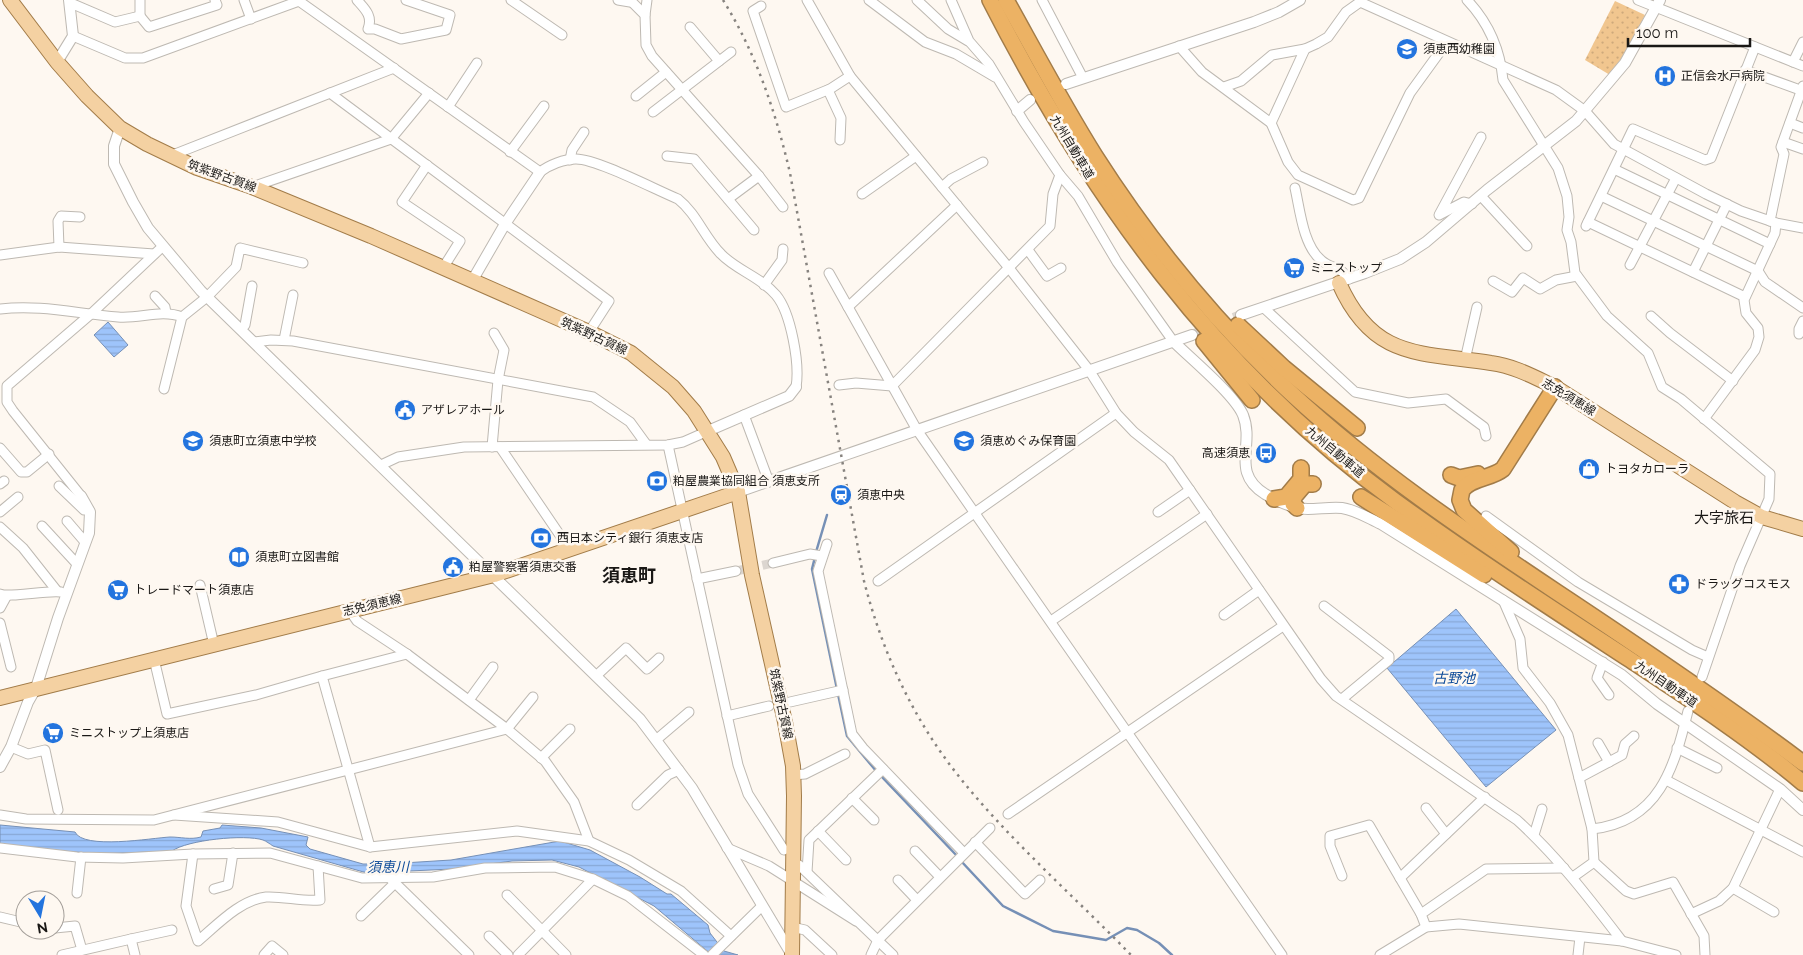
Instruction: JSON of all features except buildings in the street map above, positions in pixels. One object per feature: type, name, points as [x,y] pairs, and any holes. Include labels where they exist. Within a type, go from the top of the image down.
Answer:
[{"type":"highway","name":"九州自動車道","points":[[990,0],[1036,89],[1118,218],[1176,294],[1222,346],[1306,429],[1393,500],[1476,558],[1717,718],[1803,783]]},
{"type":"highway","name":"九州自動車道","points":[[1006,0],[1052,84],[1117,189],[1164,253],[1263,366],[1317,417],[1394,481],[1431,508],[1651,654],[1803,763]]},
{"type":"highway","points":[[1117,189],[1183,269],[1244,332],[1284,368],[1357,428]]},
{"type":"highway","points":[[1118,218],[1163,289],[1252,400]]},
{"type":"highway","points":[[1555,387],[1506,465],[1492,476],[1465,486],[1461,495],[1461,504],[1464,510],[1510,551],[1633,638],[1651,654]]},
{"type":"highway","points":[[1451,475],[1463,477],[1488,471],[1499,466],[1555,387]]},
{"type":"highway","points":[[1274,498],[1286,497],[1301,479],[1301,468]]},
{"type":"highway","points":[[1297,508],[1294,504],[1294,497],[1305,484],[1313,484]]},
{"type":"highway","points":[[1362,497],[1497,583],[1574,623]]},
{"type":"main road","name":"筑紫野古賀線","points":[[10,0],[57,62],[96,106],[120,128],[169,156],[252,187],[372,236],[588,332],[631,353],[673,387],[708,430],[723,457],[738,492],[752,575],[786,722],[793,775],[792,955]]},
{"type":"main road","name":"志免須恵線","points":[[1344,281],[1352,310],[1362,321],[1396,346],[1427,356],[1508,366],[1555,387],[1708,486],[1762,516],[1803,530]]},
{"type":"main road","name":"志免須恵線","points":[[0,698],[494,576],[738,492]]},
{"type":"street","points":[[140,0],[140,16],[149,27],[217,5],[215,0]]},
{"type":"street","points":[[244,0],[250,19]]},
{"type":"street","points":[[357,0],[368,14],[370,24],[360,44]]},
{"type":"street","points":[[368,30],[376,30],[401,39],[446,30],[450,15],[406,0]]},
{"type":"street","points":[[511,0],[562,35]]},
{"type":"street","points":[[618,0],[630,1],[644,15]]},
{"type":"street","points":[[648,0],[644,15],[646,45],[652,56],[759,176],[783,207]]},
{"type":"street","points":[[807,0],[850,76],[1009,268],[1089,370],[1116,413],[1134,432],[1169,460],[1283,626],[1322,679],[1342,699],[1485,797],[1534,835],[1573,877],[1622,941]]},
{"type":"street","points":[[869,0],[925,42],[956,54],[995,77]]},
{"type":"street","points":[[917,0],[948,29],[969,41]]},
{"type":"street","points":[[951,0],[969,41],[989,64],[995,77],[1060,175],[1078,196],[1117,262],[1173,341],[1235,403],[1243,416],[1245,427],[1246,472],[1255,486],[1274,498],[1297,508],[1342,508],[1380,524],[1603,662],[1685,724],[1780,789],[1803,810]]},
{"type":"street","points":[[1042,0],[1083,78]]},
{"type":"street","points":[[1066,84],[1254,22],[1279,12],[1300,0]]},
{"type":"street","points":[[1467,0],[1490,29],[1501,64],[1503,80],[1558,168],[1567,196],[1569,217],[1566,230],[1571,242],[1577,276],[1607,316],[1648,353],[1662,388],[1681,400],[1770,474],[1769,499],[1740,566],[1702,677]]},
{"type":"street","points":[[1638,0],[1658,4],[1803,66]]},
{"type":"street","points":[[73,36],[125,58],[143,58],[299,1],[540,172]]},
{"type":"street","points":[[57,62],[73,36],[71,2],[115,22],[140,16]]},
{"type":"street","points":[[1224,87],[1241,81],[1272,55],[1306,50],[1328,37],[1346,12],[1360,2],[1556,90],[1585,111],[1604,134],[1624,150],[1676,178],[1727,204],[1773,222],[1803,228]]},
{"type":"street","points":[[1242,315],[1344,281],[1400,259],[1426,242],[1576,121],[1625,63],[1658,4]]},
{"type":"street","points":[[761,6],[753,11],[786,107],[828,90],[850,76]]},
{"type":"street","points":[[690,27],[719,61]]},
{"type":"street","points":[[1179,46],[1202,72],[1271,123],[1288,162],[1298,175],[1353,200],[1360,198],[1410,93],[1447,42]]},
{"type":"street","points":[[1793,62],[1803,42]]},
{"type":"street","points":[[1745,297],[1640,246],[1587,224],[1633,129],[1705,160],[1711,158],[1755,47]]},
{"type":"street","points":[[1271,123],[1306,50]]},
{"type":"street","points":[[653,112],[731,52]]},
{"type":"street","points":[[448,107],[477,63]]},
{"type":"street","points":[[169,156],[394,68]]},
{"type":"street","points":[[1704,419],[1755,350],[1759,337],[1758,328],[1746,313],[1744,300],[1775,233],[1773,222],[1784,154],[1781,147],[1802,89],[1745,70]]},
{"type":"street","points":[[636,96],[666,72]]},
{"type":"street","points":[[828,90],[841,118],[840,140]]},
{"type":"street","points":[[330,93],[609,301],[588,332]]},
{"type":"street","points":[[252,187],[391,139],[429,93]]},
{"type":"street","points":[[1017,111],[1030,100]]},
{"type":"street","points":[[510,152],[544,106]]},
{"type":"street","points":[[1790,123],[1803,128]]},
{"type":"street","points":[[120,128],[113,154],[114,164],[158,250],[597,675],[640,719],[679,770],[792,955]]},
{"type":"street","points":[[570,160],[572,150],[584,132]]},
{"type":"street","points":[[1472,204],[1464,202],[1439,215],[1481,137]]},
{"type":"street","points":[[1783,142],[1803,149]]},
{"type":"street","points":[[667,156],[694,160],[754,230]]},
{"type":"street","points":[[862,194],[916,156]]},
{"type":"street","points":[[381,465],[398,457],[464,447],[668,445],[683,442],[789,396],[796,387],[799,373],[784,307],[776,295],[722,255],[690,209],[678,200],[594,163],[577,159],[570,160],[547,166],[540,172],[472,281]]},
{"type":"street","points":[[942,187],[951,179],[983,162]]},
{"type":"street","points":[[426,165],[402,202],[460,241],[443,268]]},
{"type":"street","points":[[1614,169],[1770,244]]},
{"type":"street","points":[[892,386],[1050,226],[1053,194],[1060,175]]},
{"type":"street","points":[[728,199],[759,176]]},
{"type":"street","points":[[1630,265],[1676,178]]},
{"type":"street","points":[[1295,188],[1308,237],[1314,251],[1322,261],[1345,272],[1344,281]]},
{"type":"street","points":[[1481,196],[1527,246]]},
{"type":"street","points":[[1601,196],[1758,271],[1765,282],[1803,308]]},
{"type":"street","points":[[1693,272],[1727,204]]},
{"type":"street","points":[[848,307],[957,205]]},
{"type":"street","points":[[59,247],[58,221],[61,216],[80,216]]},
{"type":"street","points":[[0,255],[59,247],[158,250]]},
{"type":"street","points":[[164,389],[182,317],[207,297],[236,267],[240,248],[303,262]]},
{"type":"street","points":[[764,285],[782,260],[783,249]]},
{"type":"street","points":[[0,766],[11,747],[28,702],[36,688],[62,592],[77,564],[90,524],[89,510],[80,496],[10,406],[5,392],[7,386],[135,275],[158,250]]},
{"type":"street","points":[[1028,250],[1047,276],[1060,268]]},
{"type":"street","points":[[829,273],[917,430],[976,512],[1282,955]]},
{"type":"street","points":[[1493,282],[1512,292],[1523,278],[1540,289],[1556,280],[1577,276]]},
{"type":"street","points":[[241,329],[244,325],[252,286]]},
{"type":"street","points":[[284,340],[293,295]]},
{"type":"street","points":[[155,296],[165,307],[166,313]]},
{"type":"street","points":[[0,309],[28,307],[120,317],[166,313],[182,317]]},
{"type":"street","points":[[1465,360],[1478,307]]},
{"type":"street","points":[[1264,308],[1355,392],[1408,403],[1446,399],[1484,427],[1486,436]]},
{"type":"street","points":[[1651,316],[1670,333],[1733,381]]},
{"type":"street","points":[[1799,334],[1798,330],[1803,321]]},
{"type":"street","points":[[494,333],[504,350],[498,380],[496,447],[570,550]]},
{"type":"street","points":[[738,492],[1192,334]]},
{"type":"street","points":[[254,342],[284,340],[594,397],[630,422],[646,444]]},
{"type":"street","points":[[839,385],[856,383],[892,386]]},
{"type":"street","points":[[878,581],[1116,413]]},
{"type":"street","points":[[744,416],[769,482]]},
{"type":"street","points":[[668,445],[738,765],[748,794],[784,850]]},
{"type":"street","points":[[1,452],[21,472],[27,472],[49,454]]},
{"type":"street","points":[[59,486],[84,510],[89,510]]},
{"type":"street","points":[[1158,512],[1190,490]]},
{"type":"street","points":[[0,512],[18,497]]},
{"type":"street","points":[[1051,621],[1206,514]]},
{"type":"street","points":[[1486,516],[1578,582],[1692,650],[1708,657]]},
{"type":"street","points":[[67,520],[85,542]]},
{"type":"street","points":[[42,526],[77,564]]},
{"type":"street","points":[[0,527],[23,548],[62,592]]},
{"type":"street","points":[[827,544],[818,571],[849,724],[856,741],[964,853]]},
{"type":"street","points":[[773,563],[810,554],[822,556]]},
{"type":"street","points":[[697,579],[736,571]]},
{"type":"street","points":[[200,585],[214,645]]},
{"type":"street","points":[[1224,615],[1259,590]]},
{"type":"street","points":[[0,608],[3,595],[31,592],[62,592]]},
{"type":"street","points":[[1503,600],[1520,639],[1523,668],[1564,726],[1592,829],[1594,862],[1626,892],[1634,894],[1673,882],[1704,936],[1705,955]]},
{"type":"street","points":[[1324,606],[1389,656],[1389,660],[1342,699]]},
{"type":"street","points":[[350,611],[357,621],[407,654],[507,729],[541,758],[574,802],[589,840]]},
{"type":"street","points":[[0,624],[11,667]]},
{"type":"street","points":[[1008,814],[1283,626]]},
{"type":"street","points":[[597,675],[626,648],[647,669],[659,658]]},
{"type":"street","points":[[154,659],[167,714],[256,695],[407,654]]},
{"type":"street","points":[[1603,662],[1597,678],[1609,695]]},
{"type":"street","points":[[468,700],[494,667]]},
{"type":"street","points":[[322,676],[370,847]]},
{"type":"street","points":[[790,702],[842,690]]},
{"type":"street","points":[[0,815],[26,819],[154,820],[507,729],[533,697]]},
{"type":"street","points":[[727,716],[769,706]]},
{"type":"street","points":[[1592,829],[1611,827],[1631,818],[1646,808],[1658,794],[1666,780],[1688,711]]},
{"type":"street","points":[[656,740],[689,712]]},
{"type":"street","points":[[541,758],[570,729]]},
{"type":"street","points":[[1579,778],[1622,755],[1625,744],[1634,736]]},
{"type":"street","points":[[1598,743],[1609,762]]},
{"type":"street","points":[[11,747],[28,754],[45,750],[58,810]]},
{"type":"street","points":[[1677,748],[1717,768]]},
{"type":"street","points":[[793,775],[806,774],[845,754]]},
{"type":"street","points":[[807,872],[809,840],[883,769]]},
{"type":"street","points":[[637,805],[668,775],[679,770]]},
{"type":"street","points":[[1666,780],[1803,852]]},
{"type":"street","points":[[1691,914],[1719,901],[1732,888],[1780,789]]},
{"type":"street","points":[[1400,878],[1485,797]]},
{"type":"street","points":[[852,798],[874,820]]},
{"type":"street","points":[[1426,808],[1446,834]]},
{"type":"street","points":[[1534,835],[1542,809]]},
{"type":"street","points":[[174,815],[278,822],[370,847],[517,831],[589,840],[629,860],[681,891],[729,938]]},
{"type":"street","points":[[1342,876],[1330,846],[1330,836],[1369,825],[1421,914],[1426,927]]},
{"type":"street","points":[[871,955],[878,940],[990,828]]},
{"type":"street","points":[[818,831],[846,860]]},
{"type":"street","points":[[975,842],[1025,894],[1040,880]]},
{"type":"street","points":[[0,848],[80,857],[123,858],[193,854],[270,853],[362,878],[393,881],[447,876],[485,868],[555,866],[593,879],[628,896],[704,955]]},
{"type":"street","points":[[727,848],[769,866],[791,882],[856,921]]},
{"type":"street","points":[[915,851],[940,877]]},
{"type":"street","points":[[214,890],[228,885],[233,853]]},
{"type":"street","points":[[193,854],[186,906],[198,941],[245,903],[266,898],[305,902],[320,900],[318,866]]},
{"type":"street","points":[[77,893],[80,857]]},
{"type":"street","points":[[1573,877],[1594,862]]},
{"type":"street","points":[[799,864],[893,955]]},
{"type":"street","points":[[1421,914],[1486,869],[1564,868]]},
{"type":"street","points":[[518,955],[593,879]]},
{"type":"street","points":[[898,880],[917,900]]},
{"type":"street","points":[[361,916],[393,881]]},
{"type":"street","points":[[393,881],[469,955]]},
{"type":"street","points":[[1732,888],[1774,912]]},
{"type":"street","points":[[507,895],[566,955]]},
{"type":"street","points":[[712,955],[762,906]]},
{"type":"street","points":[[0,917],[15,921]]},
{"type":"street","points":[[1380,955],[1426,927],[1459,924],[1622,941],[1676,955]]},
{"type":"street","points":[[65,927],[75,926],[82,950]]},
{"type":"street","points":[[792,927],[805,930],[832,955]]},
{"type":"street","points":[[62,955],[172,930]]},
{"type":"street","points":[[488,936],[508,955]]},
{"type":"street","points":[[1578,955],[1580,937]]},
{"type":"street","points":[[131,940],[135,955]]},
{"type":"street","points":[[264,955],[272,946],[283,955]]},
{"type":"shaded area","points":[[1615,1],[1645,15],[1629,47],[1610,75],[1585,60]]},
{"type":"water","points":[[108,322],[128,345],[114,357],[94,335]]},
{"type":"water","name":"古野池","points":[[1456,609],[1556,730],[1486,787],[1387,668]]},
{"type":"water","name":"須恵川","points":[[0,825],[75,832],[91,841],[104,842],[170,837],[197,838],[201,837],[203,831],[220,828],[222,825],[261,828],[308,837],[306,845],[310,849],[363,864],[451,860],[560,841],[590,850],[667,894],[671,894],[708,925],[710,933],[724,951],[738,955],[712,955],[654,906],[579,867],[552,860],[512,861],[452,869],[367,873],[273,846],[264,840],[255,838],[203,841],[179,847],[172,851],[100,854],[0,846]]},
{"type":"waterway","points":[[816,552],[827,515]]},
{"type":"waterway","points":[[815,557],[812,569],[837,689]]},
{"type":"waterway","points":[[838,694],[847,736],[877,772]]},
{"type":"waterway","points":[[881,776],[958,857]]},
{"type":"waterway","points":[[961,861],[1003,906],[1053,931],[1106,940],[1127,928],[1137,930],[1159,943],[1172,955]]},
{"type":"tunnel","points":[[1192,335],[1241,315]]},
{"type":"tunnel","points":[[736,571],[773,563]]},
{"type":"railway","points":[[723,0],[735,20],[764,84],[790,173],[864,581],[889,658],[926,730],[957,774],[1019,844],[1131,955]]},
{"type":"place","name":"須恵西幼稚園","points":[[1407,49]]},
{"type":"place","name":"正信会水戸病院","points":[[1665,76]]},
{"type":"place","name":"ミニストップ","points":[[1294,268]]},
{"type":"place","name":"アザレアホール","points":[[405,410]]},
{"type":"place","name":"須恵町立須恵中学校","points":[[193,441]]},
{"type":"place","name":"須恵めぐみ保育園","points":[[964,441]]},
{"type":"place","name":"高速須恵","points":[[1266,453]]},
{"type":"place","name":"トヨタカローラ","points":[[1589,469]]},
{"type":"place","name":"粕屋農業協同組合 須恵支所","points":[[657,481]]},
{"type":"place","name":"須恵中央","points":[[841,495]]},
{"type":"place","name":"西日本シティ銀行 須恵支店","points":[[541,538]]},
{"type":"place","name":"須恵町立図書館","points":[[239,557]]},
{"type":"place","name":"粕屋警察署須恵交番","points":[[453,567]]},
{"type":"place","name":"ドラッグコスモス","points":[[1679,584]]},
{"type":"place","name":"トレードマート須恵店","points":[[118,590]]},
{"type":"place","name":"ミニストップ上須恵店","points":[[53,733]]},
{"type":"district","name":"大字旅石","points":[[1724,518]]},
{"type":"district","name":"須恵町","points":[[629,575]]}]
